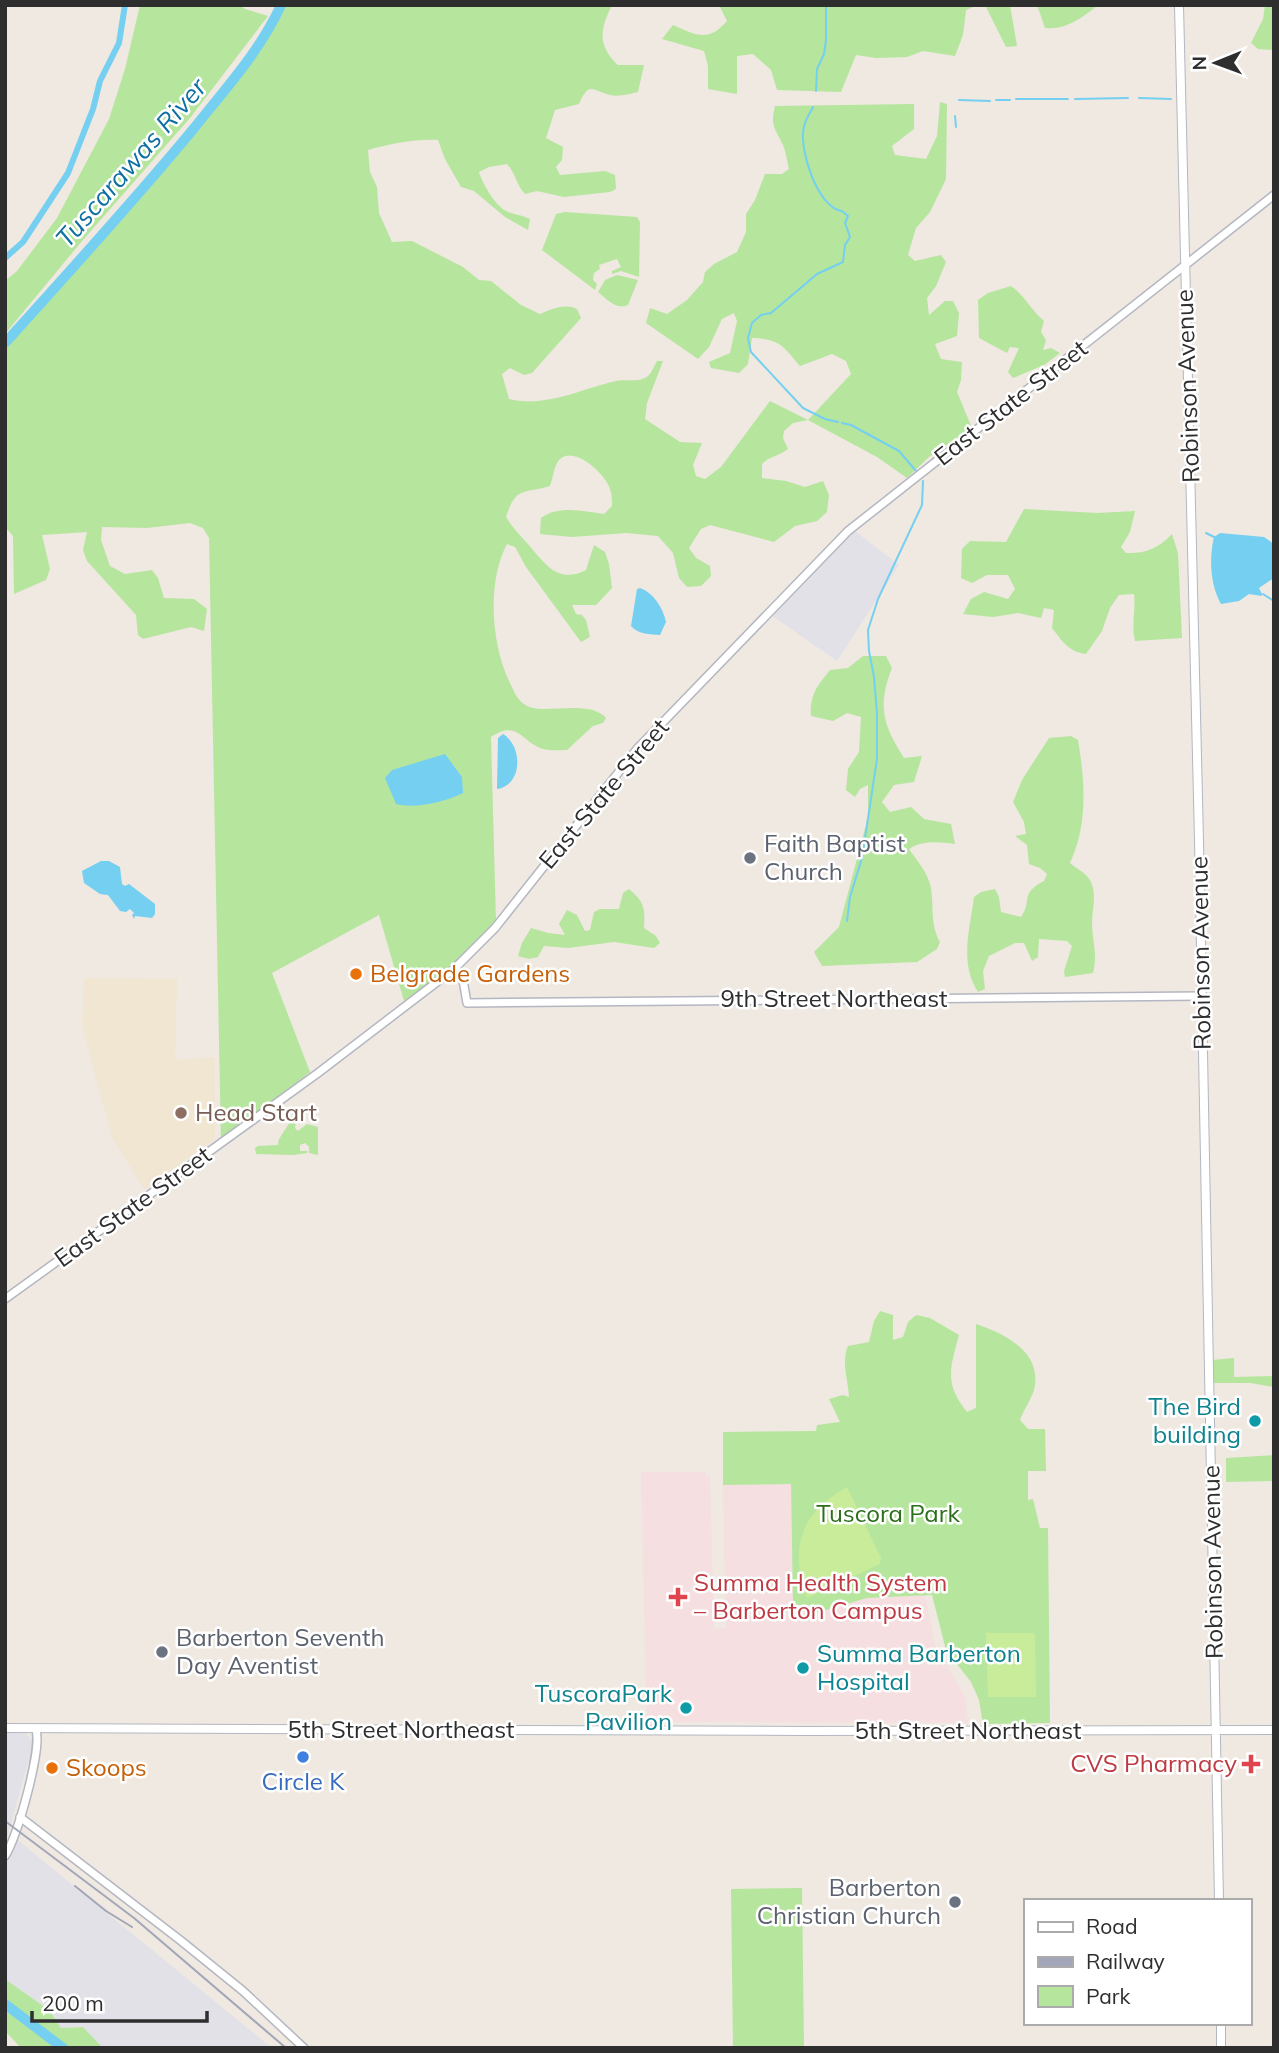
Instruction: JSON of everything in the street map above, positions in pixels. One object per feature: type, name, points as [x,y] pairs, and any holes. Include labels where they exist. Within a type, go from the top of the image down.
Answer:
[{"type":"main road","name":"Robinson Avenue","points":[[1179,5],[1199,814],[1219,1899]]},
{"type":"main road","name":"5th Street Northeast","points":[[5,1728],[1274,1730]]},
{"type":"main road","points":[[1221,2025],[1221,2048]]},
{"type":"street","name":"East State Street","points":[[5,1299],[318,1073],[454,969],[495,928],[637,749],[848,531],[1274,195]]},
{"type":"street","name":"9th Street Northeast","points":[[454,969],[466,988],[467,1003],[1201,996]]},
{"type":"street","points":[[5,1856],[20,1817],[37,1755],[39,1739],[36,1730]]},
{"type":"street","points":[[20,1817],[243,1991],[304,2048]]},
{"type":"shaded area","points":[[855,531],[899,565],[837,661],[771,615]]},
{"type":"shaded area","points":[[84,978],[177,979],[175,1060],[215,1057],[215,1139],[144,1189],[112,1137],[82,1026]]},
{"type":"shaded area","name":"Summa Health System – Barberton Campus","points":[[641,1472],[705,1472],[710,1476],[714,1629],[726,1628],[723,1485],[791,1484],[793,1605],[813,1604],[816,1613],[867,1598],[925,1595],[935,1645],[965,1696],[968,1723],[647,1722]]},
{"type":"shaded area","points":[[5,1732],[25,1733],[33,1741],[33,1746],[5,1844]]},
{"type":"shaded area","points":[[17,1836],[19,1841],[272,2048],[103,2048],[83,2027],[61,2028],[49,2010],[5,1979],[5,1862]]},
{"type":"green space","points":[[140,5],[240,5],[268,16],[190,118],[5,334],[5,281],[17,271],[57,218],[109,119],[125,69]]},
{"type":"green space","points":[[281,5],[612,5],[603,29],[604,44],[618,65],[644,65],[638,92],[613,96],[588,90],[579,104],[555,110],[546,138],[563,147],[562,160],[556,167],[560,175],[605,171],[615,175],[616,189],[564,197],[537,191],[525,194],[507,164],[479,172],[487,189],[503,209],[530,219],[528,230],[505,217],[474,191],[461,187],[438,140],[411,141],[368,150],[370,172],[377,187],[379,213],[392,242],[412,241],[463,267],[479,280],[491,281],[521,305],[540,314],[563,307],[577,309],[581,318],[532,373],[524,375],[510,368],[502,374],[509,399],[536,401],[616,381],[641,379],[649,374],[657,361],[663,361],[647,403],[645,419],[680,442],[702,443],[693,465],[696,476],[705,479],[721,467],[770,401],[808,420],[793,423],[784,431],[783,438],[788,449],[762,464],[762,478],[805,487],[823,481],[829,495],[827,512],[817,521],[795,526],[774,542],[710,525],[701,529],[689,548],[696,558],[710,566],[711,576],[701,586],[687,587],[679,578],[673,553],[658,536],[626,533],[572,537],[540,534],[541,518],[555,511],[604,514],[612,506],[607,483],[596,469],[580,458],[565,456],[557,463],[550,486],[527,491],[513,500],[506,517],[545,564],[559,573],[576,574],[586,570],[594,545],[605,552],[612,588],[596,605],[572,605],[576,614],[582,615],[586,620],[590,637],[581,642],[526,567],[515,547],[507,544],[496,576],[494,612],[498,649],[509,681],[518,698],[533,708],[582,708],[606,718],[567,750],[543,749],[514,731],[507,730],[491,737],[496,921],[462,959],[404,1001],[379,915],[272,973],[310,1072],[221,1142],[209,538],[203,528],[190,523],[147,528],[102,527],[101,540],[110,566],[125,574],[152,570],[158,578],[164,598],[194,599],[207,609],[204,631],[191,627],[143,639],[138,635],[136,615],[87,561],[83,550],[87,532],[42,535],[50,569],[46,580],[14,594],[13,536],[5,527],[5,343],[195,127],[253,54]]},
{"type":"green space","points":[[719,5],[978,5],[966,10],[963,35],[955,56],[923,51],[907,57],[876,58],[856,55],[841,92],[777,90],[771,70],[753,54],[737,56],[737,94],[708,89],[708,66],[704,51],[662,39],[673,25],[695,34],[708,35],[714,32],[727,21]]},
{"type":"green space","points":[[985,5],[1010,5],[1017,46],[1006,47]]},
{"type":"green space","points":[[1037,5],[1097,6],[1072,23],[1045,28]]},
{"type":"green space","points":[[1265,5],[1274,5],[1274,50],[1258,49],[1251,43],[1263,19]]},
{"type":"green space","points":[[940,102],[947,104],[946,179],[930,212],[916,228],[908,255],[915,261],[941,255],[946,262],[936,286],[927,298],[929,315],[945,301],[953,301],[959,313],[957,336],[935,344],[941,359],[962,362],[957,392],[972,428],[929,457],[907,478],[877,457],[808,420],[851,374],[846,361],[832,354],[800,366],[775,342],[752,338],[748,364],[739,373],[711,368],[709,362],[730,353],[737,321],[734,313],[722,319],[709,347],[698,359],[646,323],[650,308],[667,314],[687,300],[703,282],[705,272],[714,264],[737,252],[746,232],[746,214],[755,200],[765,174],[782,174],[789,169],[784,148],[773,123],[775,106],[914,104],[914,129],[892,146],[895,155],[926,159],[937,136]]},
{"type":"green space","points":[[565,212],[637,217],[640,222],[639,277],[621,271],[612,274],[612,271],[621,267],[617,259],[599,265],[600,269],[594,273],[593,280],[597,284],[595,290],[542,250],[556,214]]},
{"type":"green space","points":[[617,275],[638,280],[628,305],[616,305],[598,292],[605,280]]},
{"type":"green space","points":[[1011,286],[1044,321],[1041,332],[1046,340],[1043,350],[1051,348],[1060,353],[1044,365],[1013,378],[1008,372],[1019,348],[1010,347],[1007,353],[979,338],[978,300],[988,293]]},
{"type":"green space","points":[[1024,509],[1097,513],[1135,511],[1130,532],[1121,547],[1126,553],[1151,549],[1172,534],[1178,553],[1182,638],[1135,641],[1134,594],[1119,595],[1110,608],[1102,631],[1086,654],[1070,648],[1052,628],[1054,610],[1044,608],[1041,618],[1018,613],[993,617],[963,614],[971,599],[984,592],[1008,599],[1015,589],[1008,575],[987,575],[972,583],[961,578],[962,549],[970,541],[1006,542]]},
{"type":"green space","points":[[863,656],[886,656],[892,668],[884,704],[887,725],[904,758],[922,756],[914,782],[894,785],[882,802],[890,812],[911,807],[924,819],[951,824],[955,844],[925,843],[909,849],[930,883],[934,922],[940,942],[937,949],[917,962],[822,966],[814,952],[839,927],[868,817],[868,785],[860,789],[855,797],[846,790],[848,769],[859,752],[861,717],[847,713],[833,721],[811,716],[811,702],[818,686],[830,670],[848,668]]},
{"type":"green space","points":[[1071,736],[1078,740],[1083,803],[1080,834],[1070,863],[1087,876],[1093,887],[1093,973],[1065,977],[1064,971],[1072,946],[1067,941],[1039,939],[1038,957],[1032,961],[1024,943],[1015,943],[989,956],[983,971],[985,989],[978,992],[972,981],[967,958],[974,897],[981,892],[995,889],[1001,912],[1021,917],[1029,894],[1044,881],[1047,874],[1029,864],[1027,845],[1015,836],[1026,834],[1024,822],[1013,802],[1022,780],[1049,738]]},
{"type":"green space","points":[[629,889],[643,906],[644,928],[656,936],[660,943],[654,948],[614,942],[568,948],[544,946],[538,957],[529,959],[518,956],[531,928],[565,935],[559,924],[567,910],[577,915],[585,931],[590,930],[594,912],[600,909],[619,909],[623,893]]},
{"type":"green space","points":[[292,1119],[296,1121],[295,1128],[298,1131],[307,1124],[318,1127],[318,1155],[309,1153],[309,1147],[305,1143],[300,1145],[300,1151],[308,1151],[307,1153],[256,1154],[255,1148],[258,1146],[278,1145]]},
{"type":"green space","name":"Tuscora Park","points":[[880,1311],[893,1315],[893,1340],[903,1337],[908,1322],[916,1315],[930,1318],[959,1335],[951,1375],[955,1393],[967,1412],[976,1408],[976,1324],[999,1333],[1020,1347],[1033,1365],[1034,1390],[1020,1420],[1028,1429],[1045,1429],[1046,1471],[1028,1471],[1028,1500],[1033,1499],[1040,1528],[1048,1528],[1050,1723],[983,1724],[979,1700],[971,1682],[946,1650],[932,1595],[867,1598],[816,1613],[813,1605],[793,1605],[791,1484],[723,1485],[723,1432],[816,1431],[817,1425],[840,1422],[829,1399],[843,1395],[849,1397],[845,1365],[848,1346],[869,1342],[874,1321]]},
{"type":"green space","points":[[1234,1358],[1234,1377],[1274,1376],[1274,1387],[1250,1383],[1212,1383],[1212,1360]]},
{"type":"green space","points":[[1274,1455],[1274,1481],[1226,1482],[1226,1458]]},
{"type":"green space","points":[[847,1487],[881,1558],[880,1564],[807,1598],[799,1563],[803,1534],[818,1508]]},
{"type":"green space","points":[[986,1633],[1035,1635],[1036,1697],[988,1697]]},
{"type":"green space","points":[[802,1888],[804,2048],[733,2048],[731,1889]]},
{"type":"green space","points":[[5,1979],[49,2010],[61,2028],[83,2027],[103,2048],[21,2048],[5,2031]]},
{"type":"water","points":[[1220,533],[1264,537],[1274,544],[1274,578],[1259,588],[1262,596],[1249,594],[1239,601],[1221,604],[1213,580],[1211,562],[1214,537]]},
{"type":"water","points":[[640,588],[654,597],[663,611],[666,622],[660,635],[641,633],[631,626],[637,589]]},
{"type":"water","points":[[503,734],[514,747],[517,764],[512,780],[497,789],[498,738]]},
{"type":"water","points":[[445,754],[462,777],[463,793],[430,804],[396,804],[385,778],[392,770]]},
{"type":"water","points":[[101,861],[109,861],[120,867],[122,884],[129,884],[155,904],[152,918],[135,916],[134,919],[134,913],[130,909],[126,912],[120,911],[108,895],[100,894],[84,883],[82,871]]},
{"type":"waterway","points":[[5,258],[23,242],[68,173],[93,109],[100,81],[119,43],[125,5]]},
{"type":"waterway","name":"Tuscarawas River","points":[[5,343],[195,127],[253,54],[281,5]]},
{"type":"waterway","points":[[816,91],[817,69],[824,54],[826,40],[826,5]]},
{"type":"waterway","points":[[1075,99],[1128,98]]},
{"type":"waterway","points":[[1139,98],[1171,99]]},
{"type":"waterway","points":[[1016,99],[1068,99]]},
{"type":"waterway","points":[[959,100],[990,101]]},
{"type":"waterway","points":[[996,100],[1010,100]]},
{"type":"waterway","points":[[813,107],[805,124],[804,149],[812,176],[825,200],[848,216],[845,223],[850,237],[845,245],[843,262],[817,274],[771,313],[761,315],[752,323],[748,338],[751,352],[803,408],[838,422]]},
{"type":"waterway","points":[[955,116],[956,127]]},
{"type":"waterway","points":[[842,423],[851,425],[899,451],[916,471]]},
{"type":"waterway","points":[[847,921],[850,897],[862,858],[877,759],[877,713],[868,630],[878,599],[922,505],[923,481]]},
{"type":"waterway","points":[[1206,533],[1214,537]]},
{"type":"waterway","points":[[1263,594],[1274,601]]},
{"type":"waterway","name":"Tuscarawas River","points":[[5,2004],[63,2048]]},
{"type":"railway","points":[[5,1821],[134,1918],[286,2048]]},
{"type":"railway","points":[[75,1886],[106,1911],[132,1927]]},
{"type":"place","name":"Faith Baptist Church","points":[[750,858]]},
{"type":"place","name":"Belgrade Gardens","points":[[356,974]]},
{"type":"place","name":"Head Start","points":[[181,1113]]},
{"type":"place","name":"The Bird building","points":[[1255,1421]]},
{"type":"place","name":"Summa Health System – Barberton Campus","points":[[678,1597]]},
{"type":"place","name":"Barberton Seventh Day Aventist","points":[[162,1652]]},
{"type":"place","name":"Summa Barberton Hospital","points":[[803,1668]]},
{"type":"place","name":"TuscoraPark Pavilion","points":[[686,1708]]},
{"type":"place","name":"Circle K","points":[[303,1757]]},
{"type":"place","name":"CVS Pharmacy","points":[[1251,1764]]},
{"type":"place","name":"Skoops","points":[[52,1768]]},
{"type":"place","name":"Barberton Christian Church","points":[[955,1902]]}]
